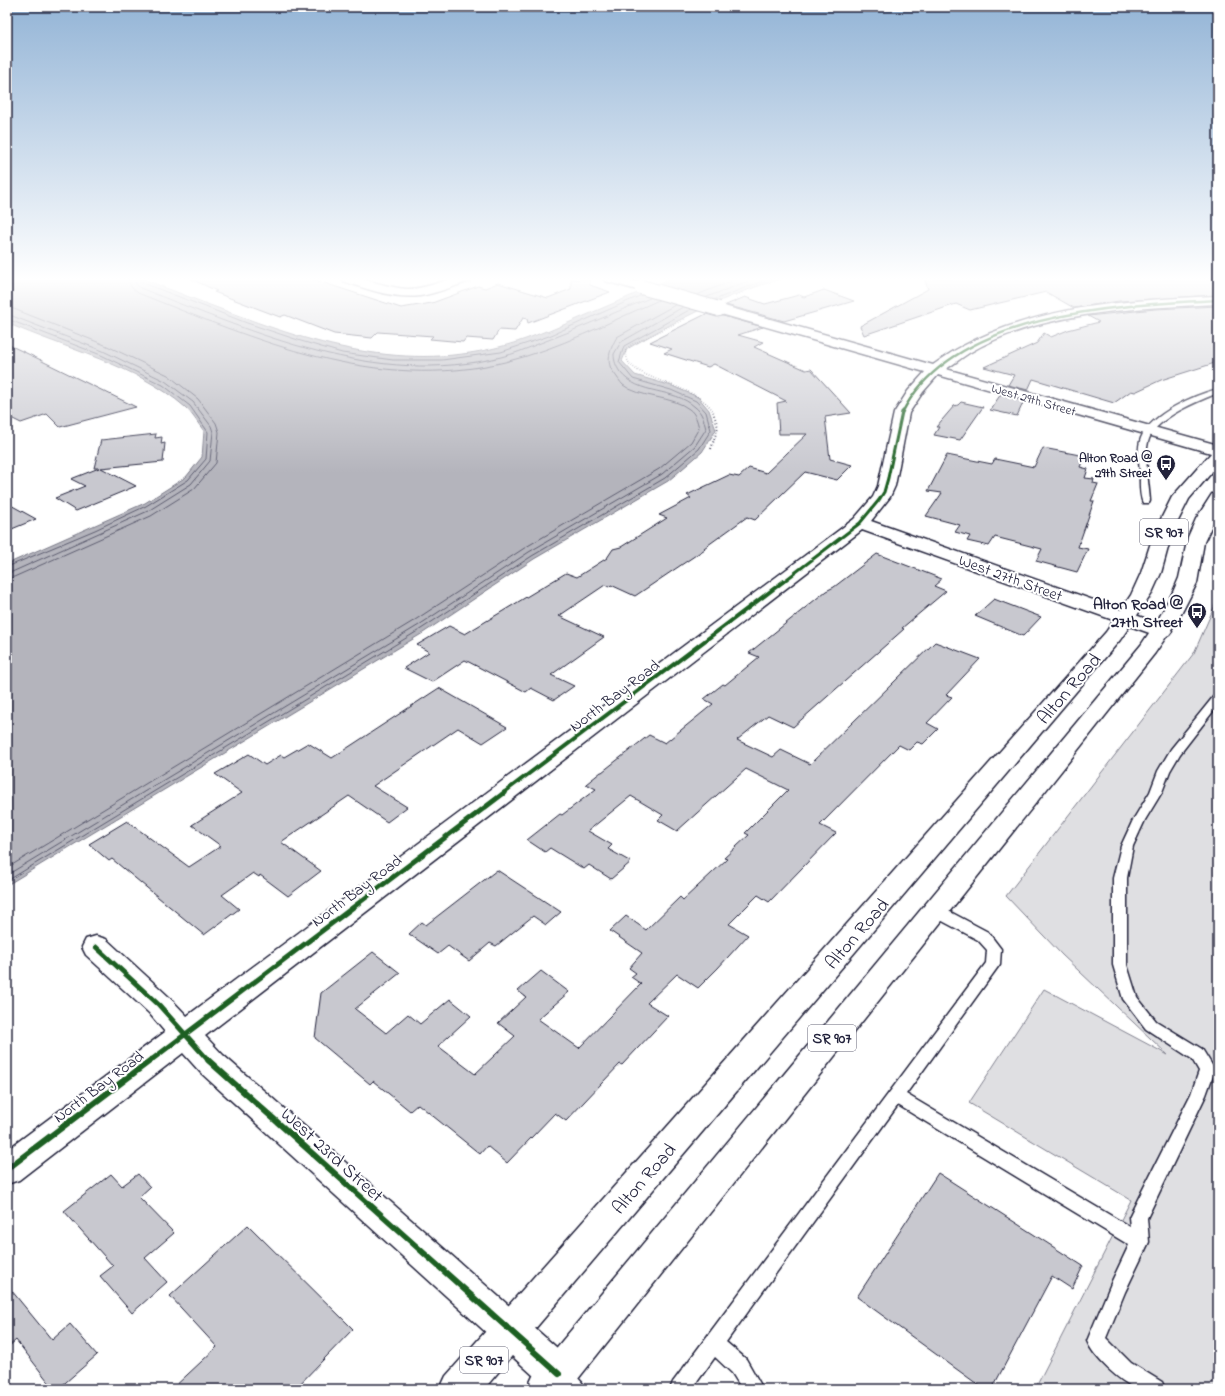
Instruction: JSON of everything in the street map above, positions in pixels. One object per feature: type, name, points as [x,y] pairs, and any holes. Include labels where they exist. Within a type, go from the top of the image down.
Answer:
[{"type":"main road","name":"West 29th Street","points":[[836,343],[1218,450]]},
{"type":"main road","name":"North Bay Road","points":[[7,1169],[860,523],[882,496],[890,470],[902,411],[918,388],[934,371],[955,356],[980,343]]},
{"type":"main road","name":"Alton Road","points":[[459,1389],[1092,660],[1126,618],[1141,595],[1151,573],[1163,533],[1181,497],[1218,455]]},
{"type":"main road","name":"SR 907","points":[[560,1384],[936,911],[1162,631],[1187,582],[1196,540],[1218,498]]},
{"type":"main road","name":"West 27th Street","points":[[860,523],[1162,631]]},
{"type":"main road","name":"West 23rd Street","points":[[96,947],[159,1005],[212,1064],[510,1330],[560,1384]]},
{"type":"lane","points":[[1146,501],[1144,471],[1145,439],[1149,431],[1172,412],[1190,402],[1218,391]]},
{"type":"lane","points":[[1155,1389],[1124,1370],[1096,1341],[1118,1287],[1140,1242],[1138,1216],[1198,1095],[1207,1070],[1197,1054],[1151,1025],[1130,999],[1120,965],[1120,878],[1127,846],[1139,820],[1156,792],[1164,771],[1176,752],[1218,698]]},
{"type":"lane","points":[[680,1389],[993,964],[994,949],[983,936],[936,911]]},
{"type":"lane","points":[[896,1096],[1140,1242]]},
{"type":"lane","points":[[714,1343],[739,1366],[753,1389]]},
{"type":"path","points":[[635,343],[624,351],[624,358],[627,362],[640,371],[693,394],[717,416],[718,431],[715,441],[710,449]]},
{"type":"shaded area","points":[[1218,598],[1218,1389],[1035,1389],[1131,1200],[969,1103],[1044,989],[1168,1055],[1062,955],[1006,896],[1194,653]]},
{"type":"water","points":[[58,343],[323,343],[359,351],[396,355],[433,356],[470,353],[513,343],[638,343],[627,349],[622,361],[635,375],[672,386],[698,397],[709,410],[716,430],[702,452],[668,481],[534,559],[423,633],[7,885],[7,564],[145,503],[186,477],[202,457],[204,431],[185,407],[166,392],[145,380],[100,359]]},
{"type":"building","points":[[654,343],[761,343],[754,347],[806,370],[811,369],[851,413],[825,417],[830,459],[852,465],[837,480],[805,472],[755,520],[747,517],[704,548],[705,549],[635,596],[611,585],[609,587],[605,585],[559,616],[604,637],[551,675],[574,686],[554,700],[531,688],[526,692],[465,660],[432,682],[404,668],[429,652],[417,645],[449,626],[465,634],[566,573],[577,577],[607,558],[613,549],[621,547],[667,518],[659,515],[691,498],[687,495],[729,475],[739,477],[749,468],[766,473],[807,434],[779,434],[777,403],[786,401],[714,364],[708,367],[664,353],[672,349]]},
{"type":"building","points":[[1037,343],[1218,343],[1218,362],[1161,380],[1135,392],[1131,391],[1114,403],[1033,379],[1028,390],[1008,385],[1014,375],[984,367]]},
{"type":"building","points":[[7,344],[136,407],[60,427],[47,414],[21,423],[7,416]]},
{"type":"building","points":[[1001,394],[1024,401],[1017,416],[990,410]]},
{"type":"building","points":[[961,402],[983,407],[960,440],[934,435],[939,427],[936,427],[954,406]]},
{"type":"building","points":[[156,434],[155,438],[162,437],[161,444],[165,443],[163,462],[101,468],[136,486],[76,511],[55,498],[85,486],[71,479],[99,468],[94,468],[101,440]]},
{"type":"building","points":[[1043,448],[1085,456],[1080,467],[1088,469],[1085,478],[1094,479],[1093,483],[1098,484],[1091,501],[1094,501],[1078,547],[1088,549],[1077,572],[1036,561],[1042,549],[995,537],[989,546],[967,541],[970,536],[955,532],[960,525],[926,516],[942,493],[928,491],[947,455],[992,464],[995,459],[1034,467]]},
{"type":"building","points":[[7,503],[36,519],[7,531]]},
{"type":"building","points":[[877,554],[942,579],[934,586],[946,591],[902,628],[904,629],[793,727],[768,715],[737,740],[773,757],[781,750],[810,764],[935,642],[980,659],[946,695],[952,697],[927,723],[938,729],[923,744],[917,742],[909,750],[899,745],[820,825],[836,833],[769,902],[758,895],[729,924],[748,935],[718,968],[698,988],[677,974],[647,1003],[668,1016],[566,1121],[555,1113],[507,1163],[487,1146],[480,1154],[418,1104],[410,1111],[373,1081],[370,1084],[315,1038],[321,993],[373,952],[400,973],[355,1009],[386,1033],[408,1014],[420,1024],[450,999],[471,1016],[438,1046],[475,1074],[515,1036],[498,1023],[526,997],[518,991],[541,971],[569,992],[538,1019],[579,1048],[641,984],[631,977],[636,973],[629,968],[642,953],[610,931],[626,916],[646,930],[680,897],[683,900],[727,859],[724,858],[749,835],[745,833],[788,790],[746,769],[677,831],[658,820],[663,815],[631,796],[588,831],[612,845],[608,849],[631,862],[611,879],[589,865],[584,869],[550,848],[545,852],[527,840],[560,814],[562,815],[596,789],[586,784],[649,735],[665,743],[713,704],[704,699],[723,684],[725,685],[759,657],[749,653],[826,591],[834,587]]},
{"type":"building","points":[[994,599],[1041,617],[1023,636],[975,616]]},
{"type":"building","points":[[439,688],[507,727],[483,743],[458,728],[373,786],[407,807],[387,822],[349,796],[281,842],[321,871],[288,896],[260,875],[259,877],[253,873],[222,895],[239,909],[204,935],[112,859],[109,861],[89,844],[127,821],[189,867],[221,846],[192,825],[242,793],[215,774],[249,754],[265,765],[281,755],[284,757],[308,743],[332,758]]},
{"type":"building","points":[[497,870],[561,912],[546,925],[533,916],[496,946],[490,943],[469,961],[448,946],[438,954],[409,934],[422,922],[426,925]]},
{"type":"building","points":[[938,1173],[1083,1266],[1072,1289],[1052,1276],[992,1389],[984,1389],[857,1297]]},
{"type":"building","points":[[111,1174],[122,1186],[138,1174],[150,1187],[139,1197],[174,1233],[145,1258],[167,1282],[132,1313],[100,1276],[113,1266],[64,1211]]},
{"type":"building","points":[[248,1225],[353,1329],[295,1389],[172,1389],[217,1347],[170,1296]]},
{"type":"building","points":[[7,1285],[52,1340],[70,1324],[97,1355],[58,1389],[54,1389],[16,1340],[7,1348]]},
{"type":"cycle path","points":[[7,1169],[860,523],[884,492],[892,463],[901,413],[910,399],[926,378],[935,370],[965,350],[979,343]]},
{"type":"cycle path","points":[[96,947],[159,1005],[212,1064],[559,1374]]},
{"type":"place","name":"Alton Road @ 29th Street","points":[[1166,481]]},
{"type":"place","name":"Alton Road @ 27th Street","points":[[1197,629]]}]
